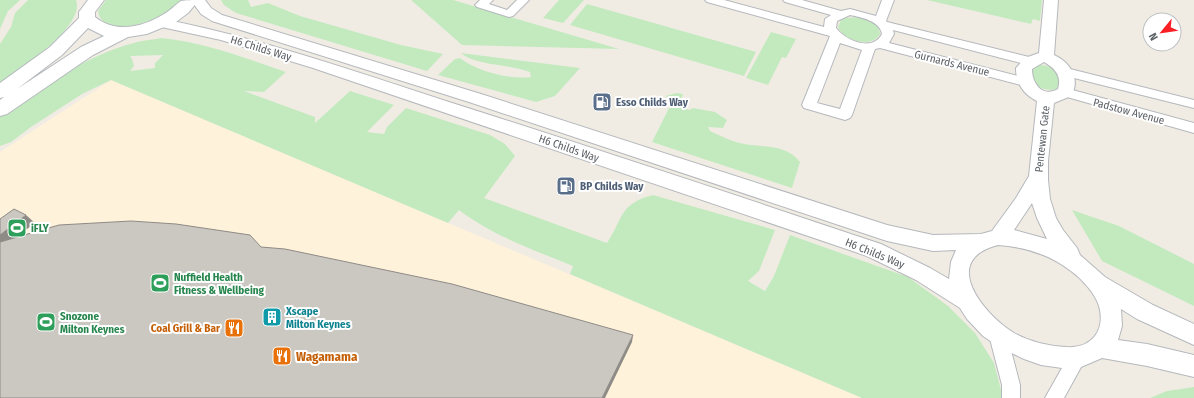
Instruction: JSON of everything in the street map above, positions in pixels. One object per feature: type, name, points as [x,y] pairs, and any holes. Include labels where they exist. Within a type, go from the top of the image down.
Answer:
[{"type":"main road","points":[[90,6],[93,27],[106,32],[125,32],[143,29],[162,23],[175,16],[185,8],[191,0]]},
{"type":"main road","points":[[0,92],[56,51],[90,6]]},
{"type":"main road","points":[[0,109],[87,51],[125,32]]},
{"type":"street","name":"H6 Childs Way","points":[[198,0],[206,11],[217,18],[475,98],[887,233],[934,243],[989,239]]},
{"type":"street","points":[[487,0],[481,6],[509,14],[523,0]]},
{"type":"street","points":[[711,0],[834,35]]},
{"type":"street","points":[[789,0],[846,13]]},
{"type":"street","points":[[856,0],[846,13],[831,19],[830,28],[834,35],[810,105],[845,115],[874,45],[884,41],[887,36],[887,30],[881,23],[888,0]]},
{"type":"street","points":[[1046,57],[1051,0]]},
{"type":"street","name":"Gurnards Avenue","points":[[846,13],[866,15],[881,23],[1029,62]]},
{"type":"street","name":"H6 Childs Way","points":[[162,23],[196,29],[308,62],[874,250],[923,274],[966,300]]},
{"type":"street","name":"Gurnards Avenue","points":[[834,35],[852,44],[874,45],[1025,82]]},
{"type":"street","points":[[1046,57],[1059,64],[1066,72],[1068,80],[1065,92],[1054,98],[1046,98],[1033,91],[1025,82],[1024,68],[1029,62],[1037,58],[1046,57]]},
{"type":"street","name":"Padstow Avenue","points":[[1066,72],[1194,104]]},
{"type":"street","name":"Padstow Avenue","points":[[1065,92],[1194,128]]},
{"type":"street","name":"Pentewan Gate","points":[[1046,98],[1037,179],[1045,219],[1057,240],[1082,267]]},
{"type":"street","name":"Pentewan Gate","points":[[989,239],[1023,203],[1037,179]]},
{"type":"street","points":[[1101,348],[1111,332],[1110,307],[1096,283],[1082,267],[1060,252],[1031,240],[989,239],[965,253],[958,272],[966,300],[978,318],[998,335],[1032,352],[1052,358],[1077,358],[1101,348],[1147,355],[1194,366]]},
{"type":"street","points":[[1096,283],[1145,312],[1194,335]]},
{"type":"street","points":[[998,335],[1011,385],[1011,398]]},
{"type":"street","points":[[1054,398],[1077,358]]},
{"type":"shaded area","points":[[111,80],[862,398],[0,398],[0,152]]},
{"type":"green space","points":[[0,0],[20,0],[8,11],[0,29]]},
{"type":"green space","points":[[28,0],[76,0],[76,11],[71,22],[61,35],[35,59],[0,84],[0,44],[11,27],[15,13]]},
{"type":"green space","points":[[106,0],[181,0],[174,7],[163,14],[136,25],[123,27],[111,26],[102,21],[98,11]]},
{"type":"green space","points":[[221,0],[248,0],[251,7],[268,3],[300,16],[401,45],[443,54],[427,71],[236,13],[224,5]]},
{"type":"green space","points":[[411,0],[453,0],[619,49],[462,45]]},
{"type":"green space","points":[[559,0],[584,0],[563,23],[543,18]]},
{"type":"green space","points":[[927,0],[1042,0],[1040,21],[1033,19],[1031,24]]},
{"type":"green space","points":[[587,4],[756,52],[744,76],[570,25]]},
{"type":"green space","points":[[859,17],[869,20],[878,27],[880,34],[876,39],[865,42],[858,41],[841,32],[838,27],[841,20]]},
{"type":"green space","points":[[771,32],[796,39],[786,58],[782,57],[768,85],[746,78]]},
{"type":"green space","points":[[161,38],[209,47],[286,72],[264,92],[244,91],[315,117],[315,123],[350,91],[394,105],[367,132],[384,134],[387,127],[406,108],[490,135],[505,144],[515,156],[484,198],[607,243],[628,207],[653,195],[775,230],[759,271],[748,281],[765,291],[774,276],[790,235],[908,277],[948,306],[975,333],[994,363],[1003,398],[862,398],[570,274],[573,266],[500,235],[459,210],[448,223],[111,80],[82,94],[31,127],[11,142],[0,146],[0,116],[81,64],[116,48],[137,42]],"holes":[[[163,55],[155,63],[155,68],[130,71],[134,66],[130,56]]]},
{"type":"green space","points":[[461,53],[580,68],[555,96],[536,102],[438,75],[455,59],[460,58],[475,67],[494,74],[523,78],[531,77],[530,72],[522,69],[484,63],[467,57]]},
{"type":"green space","points":[[1040,65],[1054,68],[1057,71],[1060,78],[1060,88],[1048,90],[1036,86],[1030,73],[1032,67]]},
{"type":"green space","points":[[677,93],[683,94],[679,105],[689,110],[693,108],[715,112],[727,120],[723,128],[708,127],[710,131],[741,143],[778,148],[795,157],[800,162],[792,188],[652,142],[673,100],[665,96]]},
{"type":"green space","points":[[1072,210],[1119,226],[1194,264],[1194,306],[1102,261]]},
{"type":"green space","points":[[1194,387],[1194,398],[1150,398],[1167,391]]},
{"type":"building","points":[[14,209],[26,215],[0,235],[0,219]]},
{"type":"building","name":"Xscape Milton Keynes","points":[[131,221],[176,224],[250,235],[261,247],[285,249],[452,284],[633,335],[602,398],[0,398],[0,242],[59,225]]},
{"type":"place","name":"Esso Childs Way","points":[[602,102]]},
{"type":"place","name":"BP Childs Way","points":[[566,186]]},
{"type":"place","name":"iFLY","points":[[17,228]]},
{"type":"place","name":"Nuffield Health Fitness & Wellbeing","points":[[160,283]]},
{"type":"place","name":"Xscape Milton Keynes","points":[[272,317]]},
{"type":"place","name":"Snozone Milton Keynes","points":[[46,322]]},
{"type":"place","name":"Coal Grill & Bar","points":[[234,328]]},
{"type":"place","name":"Wagamama","points":[[282,356]]}]
